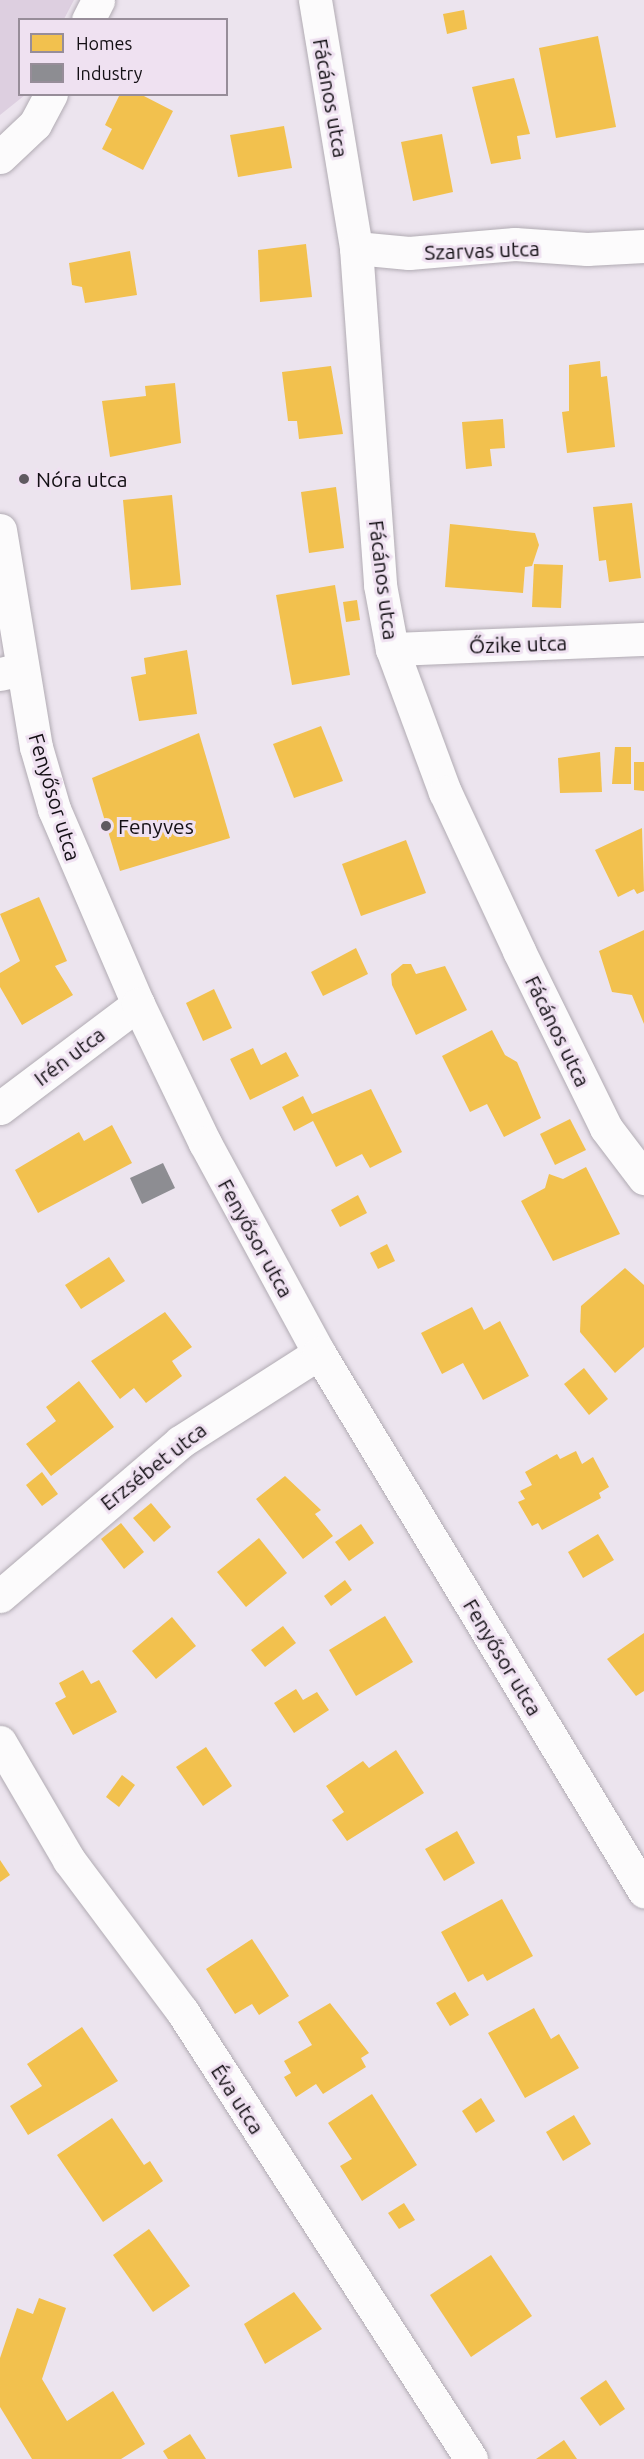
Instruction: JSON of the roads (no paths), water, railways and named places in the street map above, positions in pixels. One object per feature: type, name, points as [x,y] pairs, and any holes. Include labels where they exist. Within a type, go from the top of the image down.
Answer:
[{"type":"street","points":[[89,18],[98,0]]},
{"type":"street","name":"Fácános utca","points":[[315,0],[356,248],[380,585],[392,649],[445,792],[519,951],[606,1128],[644,1178]]},
{"type":"street","points":[[0,158],[35,124],[50,96]]},
{"type":"street","name":"Szarvas utca","points":[[356,248],[409,253],[515,244],[644,246]]},
{"type":"street","name":"Fenyősor utca","points":[[0,530],[11,671],[54,809],[138,1004],[205,1143],[319,1353],[644,1891]]},
{"type":"street","name":"Őzike utca","points":[[392,649],[644,639]]},
{"type":"street","name":"Irén utca","points":[[0,1108],[138,1004]]},
{"type":"street","name":"Erzsébet utca","points":[[0,1596],[171,1449],[319,1353]]},
{"type":"street","name":"Éva utca","points":[[0,1742],[69,1860],[182,2011],[471,2459]]},
{"type":"place","name":"Nóra utca","points":[[24,479]]},
{"type":"place","name":"Fenyves","points":[[106,826]]}]
